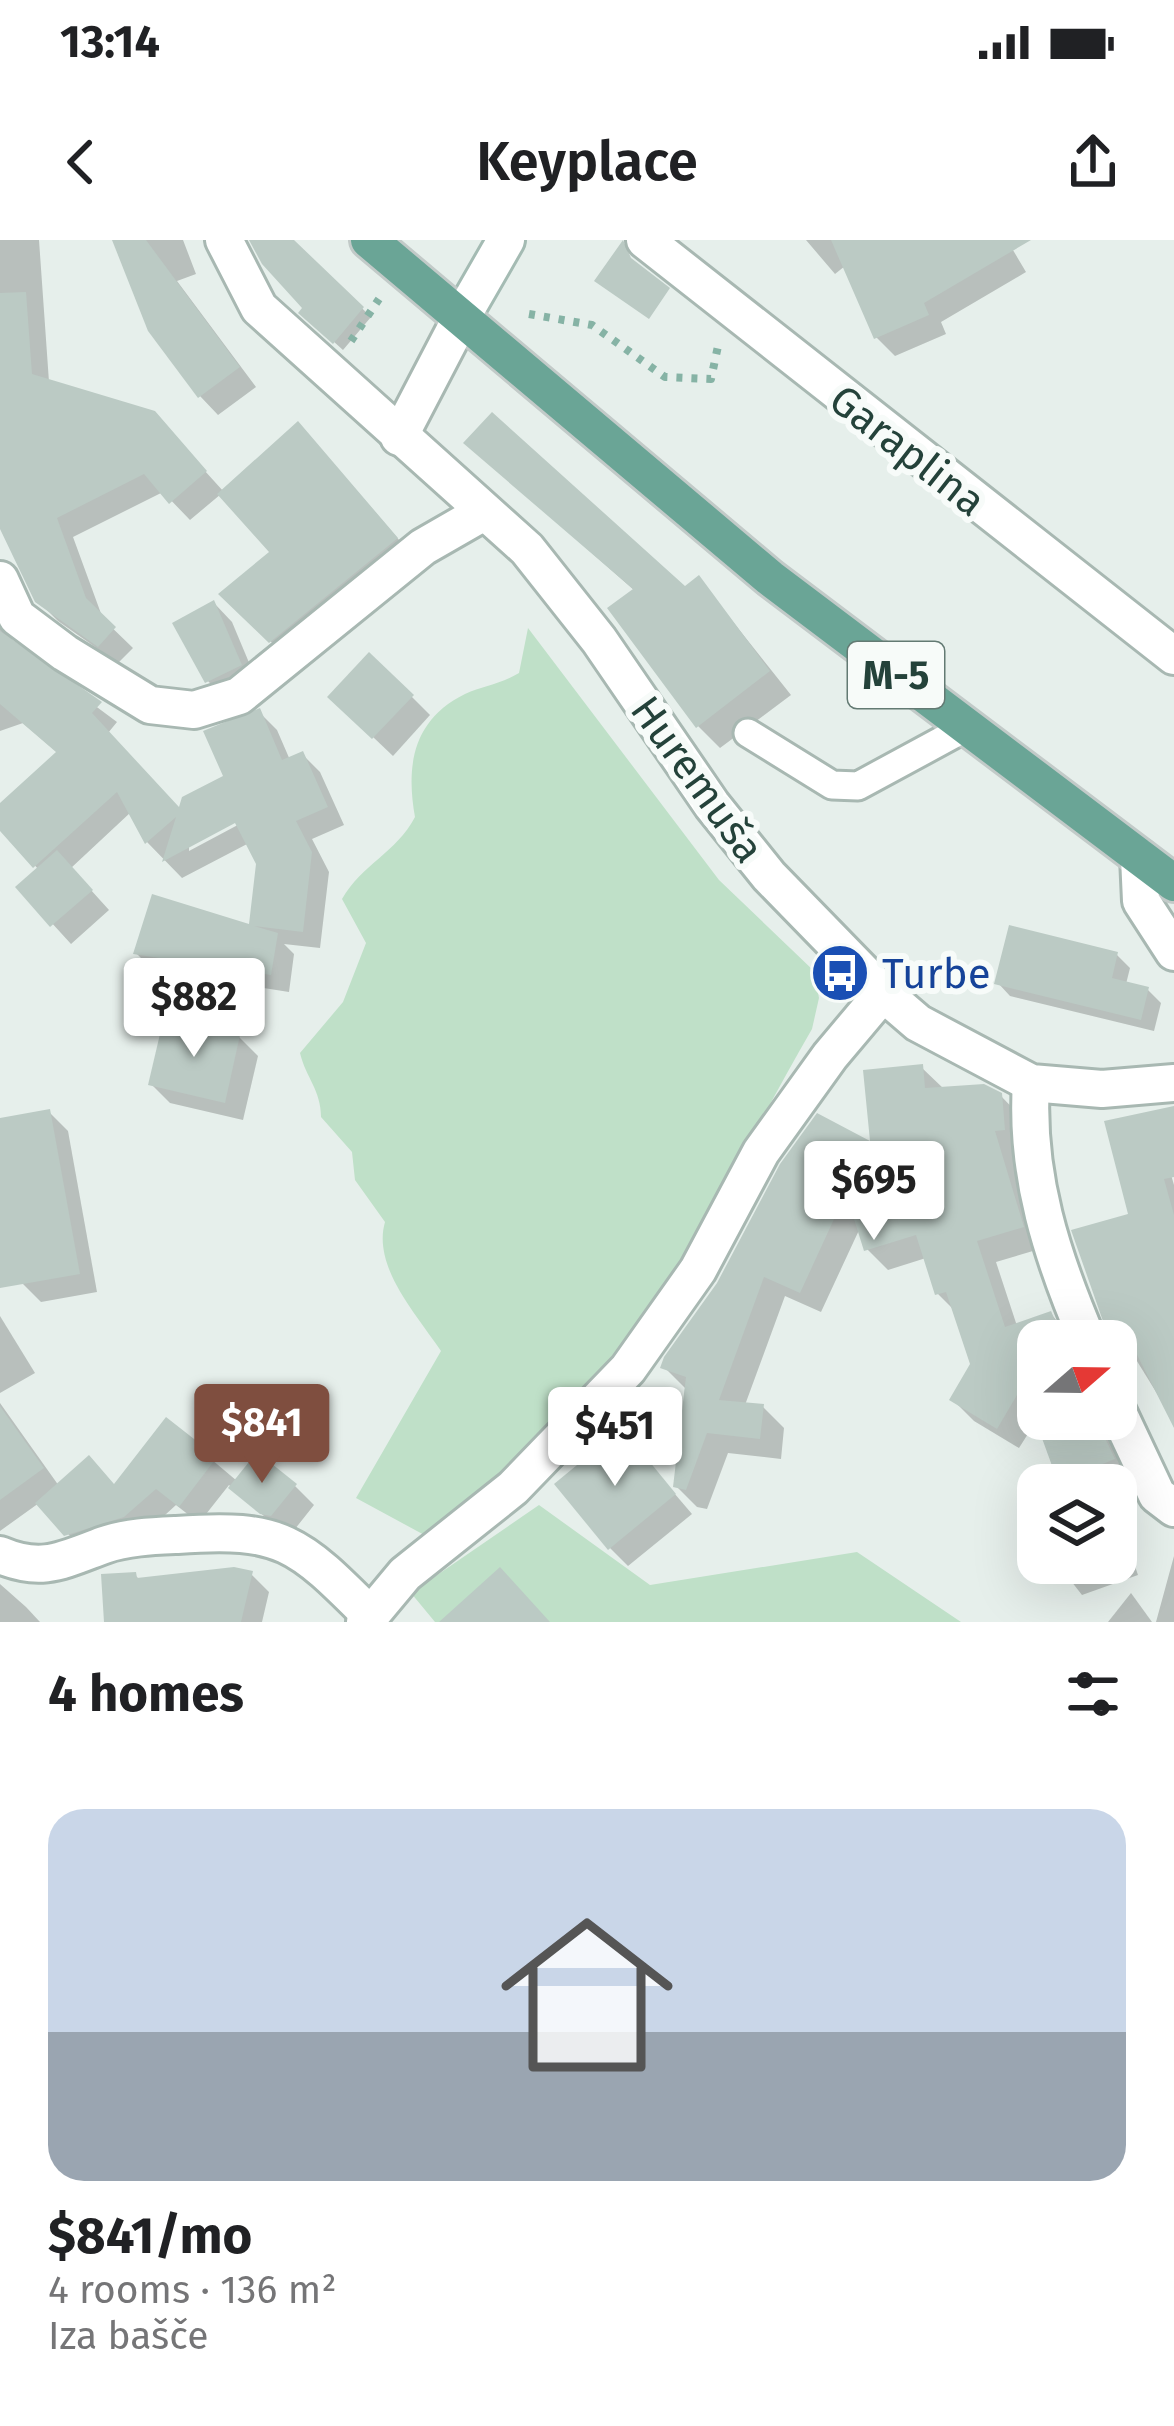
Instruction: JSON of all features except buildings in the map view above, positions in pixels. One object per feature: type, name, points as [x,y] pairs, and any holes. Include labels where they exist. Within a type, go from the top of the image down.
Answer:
[{"type":"main road","name":"M-5","points":[[369,240],[770,578],[1174,883]]},
{"type":"street","name":"Huremuša","points":[[224,240],[259,308],[527,549],[769,876],[883,993],[919,1023],[1031,1083]]},
{"type":"street","points":[[399,437],[506,240]]},
{"type":"street","name":"Garaplina","points":[[646,240],[1174,656]]},
{"type":"street","points":[[0,580],[17,616],[117,686],[150,706],[194,710],[239,696],[423,547],[484,512]]},
{"type":"street","points":[[1138,857],[1141,901],[1174,952]]},
{"type":"street","points":[[0,1555],[27,1566],[61,1565],[108,1544],[215,1532],[260,1534],[314,1559],[367,1618],[404,1574],[513,1488],[628,1369],[698,1270],[761,1152],[830,1056],[883,993]]},
{"type":"street","points":[[1079,1320],[1032,1175],[1031,1083],[1102,1089],[1174,1083]]},
{"type":"street","points":[[1131,1440],[1157,1495],[1174,1508]]},
{"type":"lane","points":[[748,733],[832,785],[858,786],[965,728]]},
{"type":"path","points":[[330,373],[400,268]]},
{"type":"path","points":[[529,314],[592,325],[665,377],[711,379],[719,338],[719,299]]},
{"type":"green space","points":[[528,628],[719,880],[814,971],[819,998],[812,1029],[690,1247],[637,1329],[545,1436],[428,1537],[356,1498],[441,1351],[391,1273],[383,1239],[385,1222],[355,1180],[352,1152],[321,1117],[319,1099],[300,1053],[343,1002],[366,943],[342,899],[415,817],[413,763],[424,731],[447,705],[465,694],[519,673]]},
{"type":"green space","points":[[539,1505],[650,1585],[857,1552],[961,1622],[435,1622],[411,1593]]},
{"type":"place","name":"Turbe","points":[[840,973]]}]
